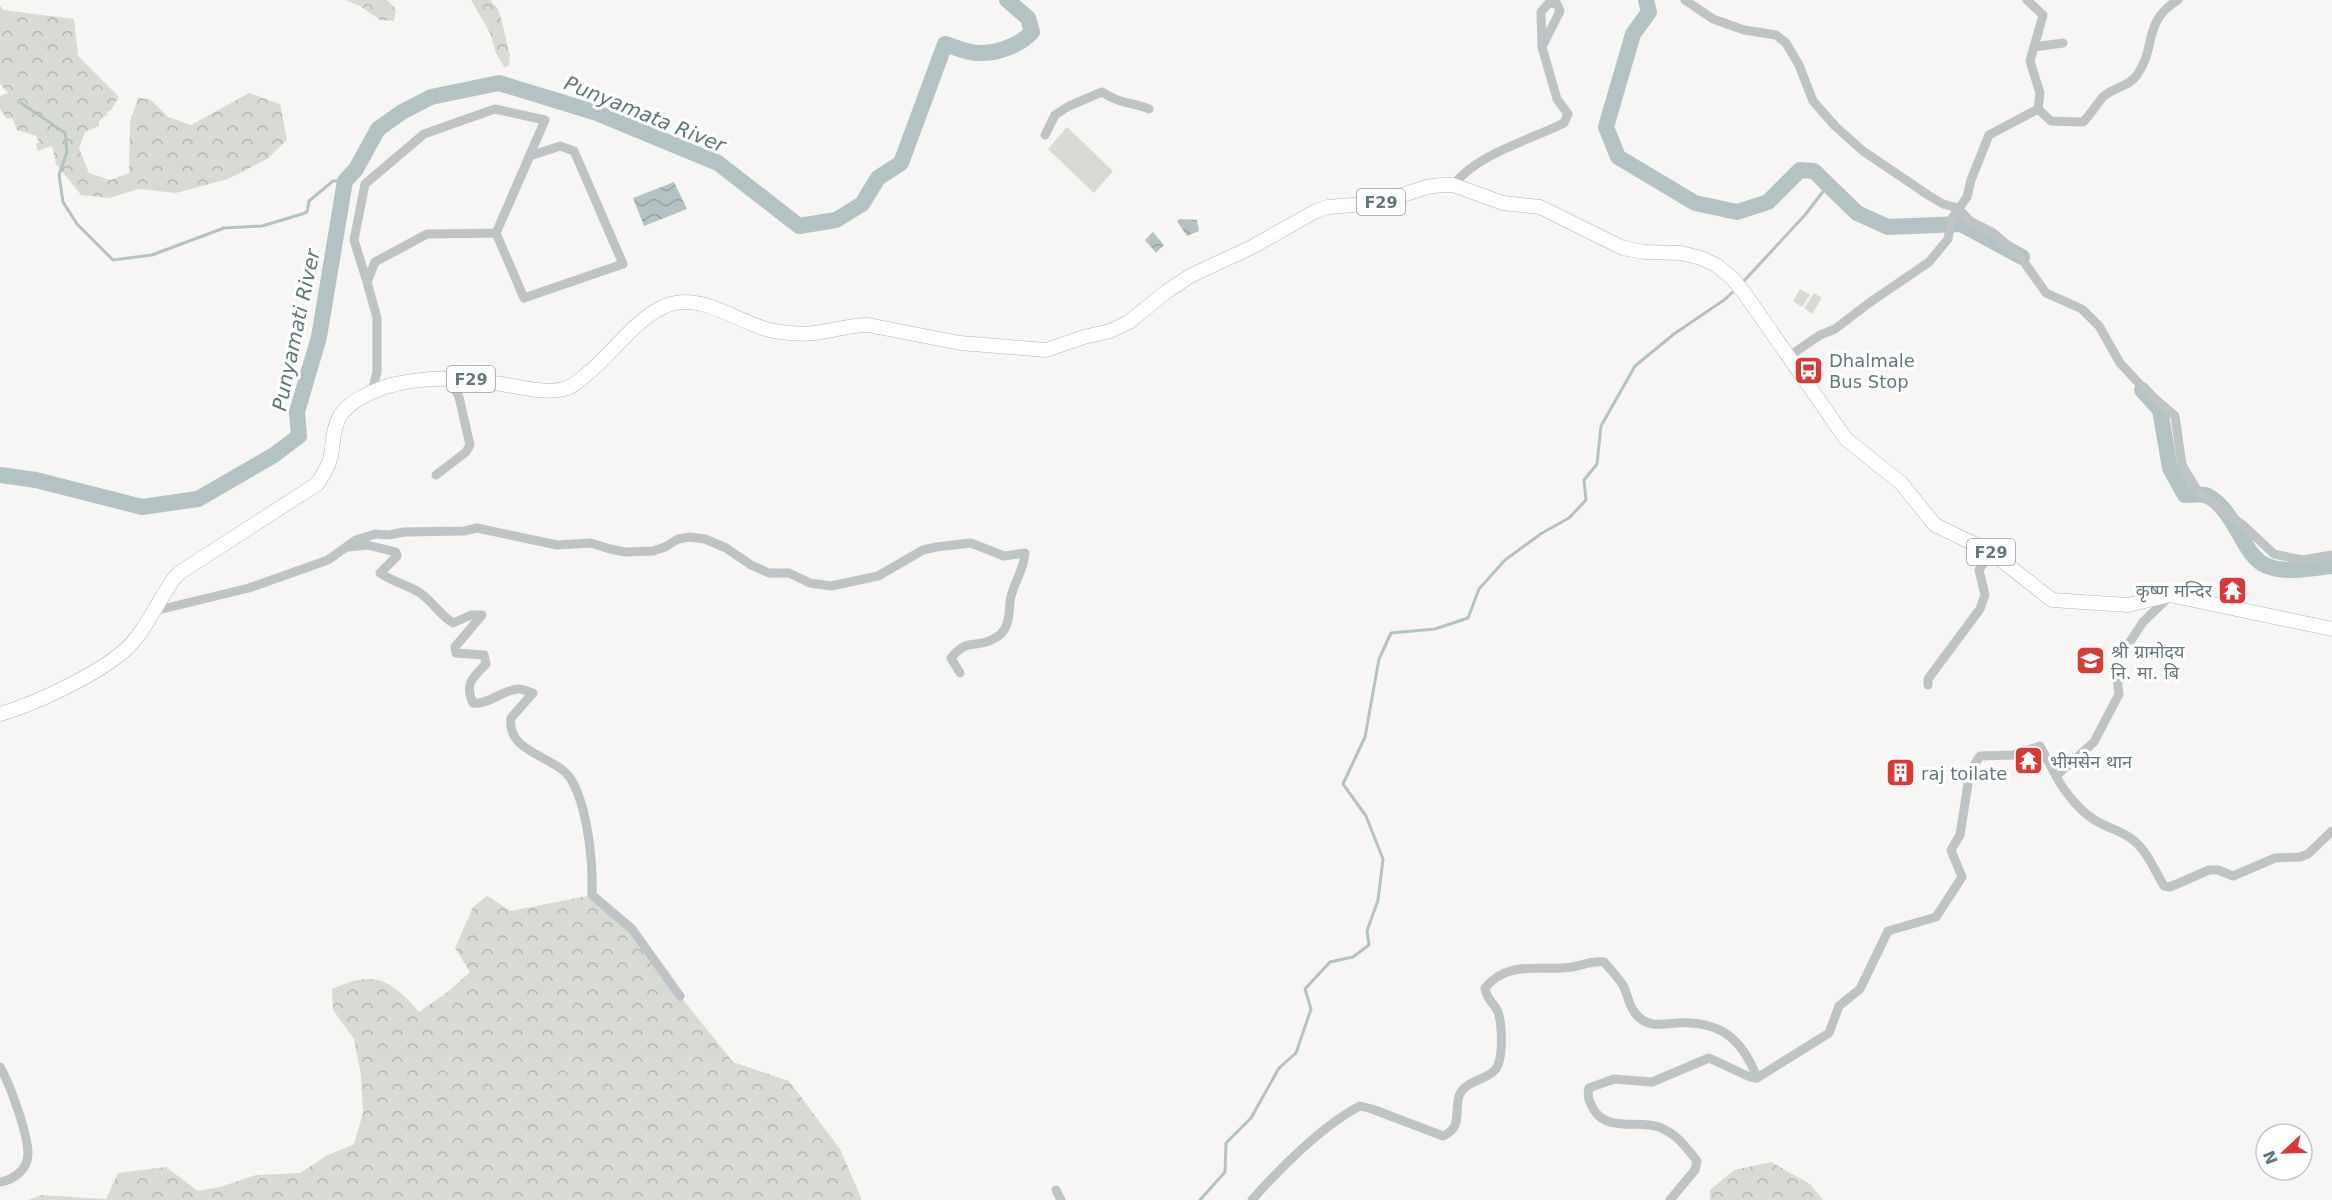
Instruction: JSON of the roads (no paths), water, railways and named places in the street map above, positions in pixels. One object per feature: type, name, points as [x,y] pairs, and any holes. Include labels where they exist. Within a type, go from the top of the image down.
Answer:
[{"type":"main road","name":"F29","points":[[0,714],[56,692],[112,659],[134,641],[179,573],[317,484],[330,457],[339,417],[354,402],[372,392],[398,383],[449,377],[545,390],[564,389],[572,386],[596,367],[642,321],[661,308],[684,303],[716,308],[771,330],[793,334],[868,325],[960,343],[1046,350],[1110,331],[1128,322],[1190,276],[1252,247],[1316,211],[1328,207],[1378,203],[1428,187],[1453,185],[1503,203],[1540,207],[1623,248],[1644,252],[1681,253],[1716,265],[1732,278],[1745,294],[1846,439],[1901,483],[1935,525],[1991,552],[2052,600],[2128,604],[2170,596],[2332,629]]},
{"type":"street","points":[[1685,0],[1713,19],[1744,30],[1776,35],[1792,51],[1813,101],[1827,119],[1863,151],[1943,204],[1958,208],[1970,221],[1992,232],[2019,255],[2046,292],[2082,309],[2099,326],[2120,363],[2147,392],[2175,416],[2182,465],[2199,493],[2244,526],[2274,554],[2302,560],[2332,555]]},
{"type":"street","points":[[2027,0],[2043,15],[2031,61],[2040,93],[2038,109]]},
{"type":"street","points":[[2038,109],[2051,121],[2083,122],[2104,96],[2125,86],[2137,75],[2144,62],[2153,28],[2163,10],[2178,0]]},
{"type":"street","points":[[2034,47],[2063,43]]},
{"type":"street","points":[[1453,185],[1461,175],[1484,160],[1564,123],[1568,114],[1557,99],[1542,47]]},
{"type":"street","points":[[1045,135],[1055,115],[1069,106],[1102,92],[1123,104],[1138,105],[1149,109]]},
{"type":"street","points":[[372,392],[377,372],[377,318],[354,240],[365,184],[424,134],[495,109],[545,120],[496,233],[524,298],[623,264],[574,151],[560,146],[530,156],[496,233]]},
{"type":"street","points":[[1788,357],[1820,335],[1835,329],[1929,262],[1948,239],[1952,218],[1966,197],[1989,135],[2038,109]]},
{"type":"street","points":[[367,282],[375,262],[427,234],[496,233]]},
{"type":"street","points":[[436,475],[466,452],[470,445],[459,398],[449,377]]},
{"type":"street","points":[[154,611],[249,588],[328,560],[356,540],[375,534],[389,535],[404,532],[464,531],[477,528],[557,545],[591,543],[625,552],[653,551],[678,539],[690,537],[705,539],[726,548],[751,565],[769,573],[789,573],[810,584],[831,586],[878,576],[923,550],[936,547],[971,543],[1004,556],[1025,553],[1024,569],[1010,600],[1010,616],[1005,628],[998,637],[987,642],[963,645],[951,658],[960,673]]},
{"type":"street","points":[[348,547],[367,545],[396,552],[397,556],[394,561],[381,573],[417,591],[434,603],[446,619],[453,623],[471,615],[482,615],[455,647],[456,653],[484,655],[486,659],[486,664],[472,678],[468,693],[473,702],[480,704],[508,691],[520,689],[533,693],[511,718],[510,723],[516,739],[525,748],[563,769],[572,780],[585,822],[592,876],[591,894],[632,930],[680,996]]},
{"type":"street","points":[[1928,685],[1928,679],[1980,609],[1985,595],[1979,570],[1991,552]]},
{"type":"street","points":[[2056,776],[2094,742],[2119,694],[2118,660],[2143,622],[2170,596]]},
{"type":"street","points":[[1670,1200],[1695,1170],[1697,1161],[1678,1137],[1658,1126],[1610,1123],[1598,1116],[1587,1098],[1589,1088],[1614,1079],[1652,1082],[1709,1058],[1757,1078],[1829,1033],[1839,1006],[1860,989],[1888,931],[1936,917],[1962,877],[1951,850],[1960,835],[1970,771],[1980,756],[2013,755],[2040,746],[2061,786],[2091,817],[2128,836],[2140,846],[2149,857],[2164,885],[2170,887],[2209,870],[2218,870],[2233,876],[2275,858],[2300,857],[2308,854],[2332,831]]},
{"type":"street","points":[[1252,1200],[1272,1176],[1320,1134],[1360,1106],[1372,1108],[1443,1136],[1452,1132],[1457,1121],[1459,1097],[1463,1089],[1489,1076],[1498,1067],[1502,1055],[1500,1018],[1497,1010],[1486,997],[1485,988],[1492,979],[1510,969],[1571,967],[1594,961],[1604,962],[1624,987],[1630,1005],[1642,1019],[1656,1025],[1706,1024],[1737,1041],[1751,1062],[1757,1078]]},
{"type":"street","points":[[0,1067],[13,1098],[28,1155],[24,1169],[8,1181],[0,1182]]},
{"type":"street","points":[[1056,1190],[1061,1200]]},
{"type":"water","points":[[674,182],[687,209],[644,226],[633,198]]},
{"type":"water","points":[[1180,219],[1197,220],[1199,231],[1187,236],[1177,221]]},
{"type":"water","points":[[1153,232],[1164,245],[1156,253],[1145,240]]},
{"type":"waterway","name":"Punyamata River","points":[[0,475],[36,480],[142,507],[198,499],[274,455],[299,436],[297,412],[319,337],[345,181],[356,169],[378,129],[402,112],[431,97],[499,83],[597,113],[718,163],[799,226],[836,220],[862,204],[878,178],[901,163],[945,44],[974,53],[993,52],[1015,45],[1032,32],[1028,18],[1007,0]]},
{"type":"waterway","name":"Punyamata River","points":[[1646,0],[1649,12],[1633,34],[1606,127],[1618,157],[1695,203],[1737,212],[1768,202],[1800,170],[1814,171],[1857,213],[1888,227],[1961,224],[2022,257]]},
{"type":"waterway","points":[[21,103],[65,133],[67,152],[59,175],[63,202],[77,224],[113,260],[152,255],[224,228],[262,226],[302,214],[307,212],[309,201],[333,181],[345,181]]},
{"type":"waterway","points":[[1742,283],[1805,215],[1828,185]]},
{"type":"waterway","points":[[1200,1200],[1225,1172],[1226,1143],[1251,1118],[1279,1068],[1296,1053],[1311,1009],[1305,989],[1330,962],[1353,957],[1369,945],[1367,931],[1378,900],[1383,859],[1366,816],[1343,784],[1365,737],[1379,659],[1391,633],[1435,629],[1468,618],[1479,589],[1505,560],[1542,533],[1569,518],[1586,500],[1584,480],[1597,464],[1601,426],[1635,366],[1674,334],[1735,290]]},
{"type":"waterway","name":"Punyamata River","points":[[2142,390],[2160,410],[2170,468],[2185,495],[2206,495],[2218,503],[2252,553],[2267,566],[2283,570],[2332,566]]},
{"type":"place","name":"Dhalmale Bus Stop","points":[[1808,370]]},
{"type":"place","name":"कृष्ण मन्दिर","points":[[2233,590]]},
{"type":"place","name":"श्री ग्रामोदय नि. मा. बि","points":[[2090,661]]},
{"type":"place","name":"भीमसेन थान","points":[[2029,761]]},
{"type":"place","name":"raj toilate","points":[[1900,773]]},
{"type":"water label","name":"Punyamati River","points":[[296,330]]}]
